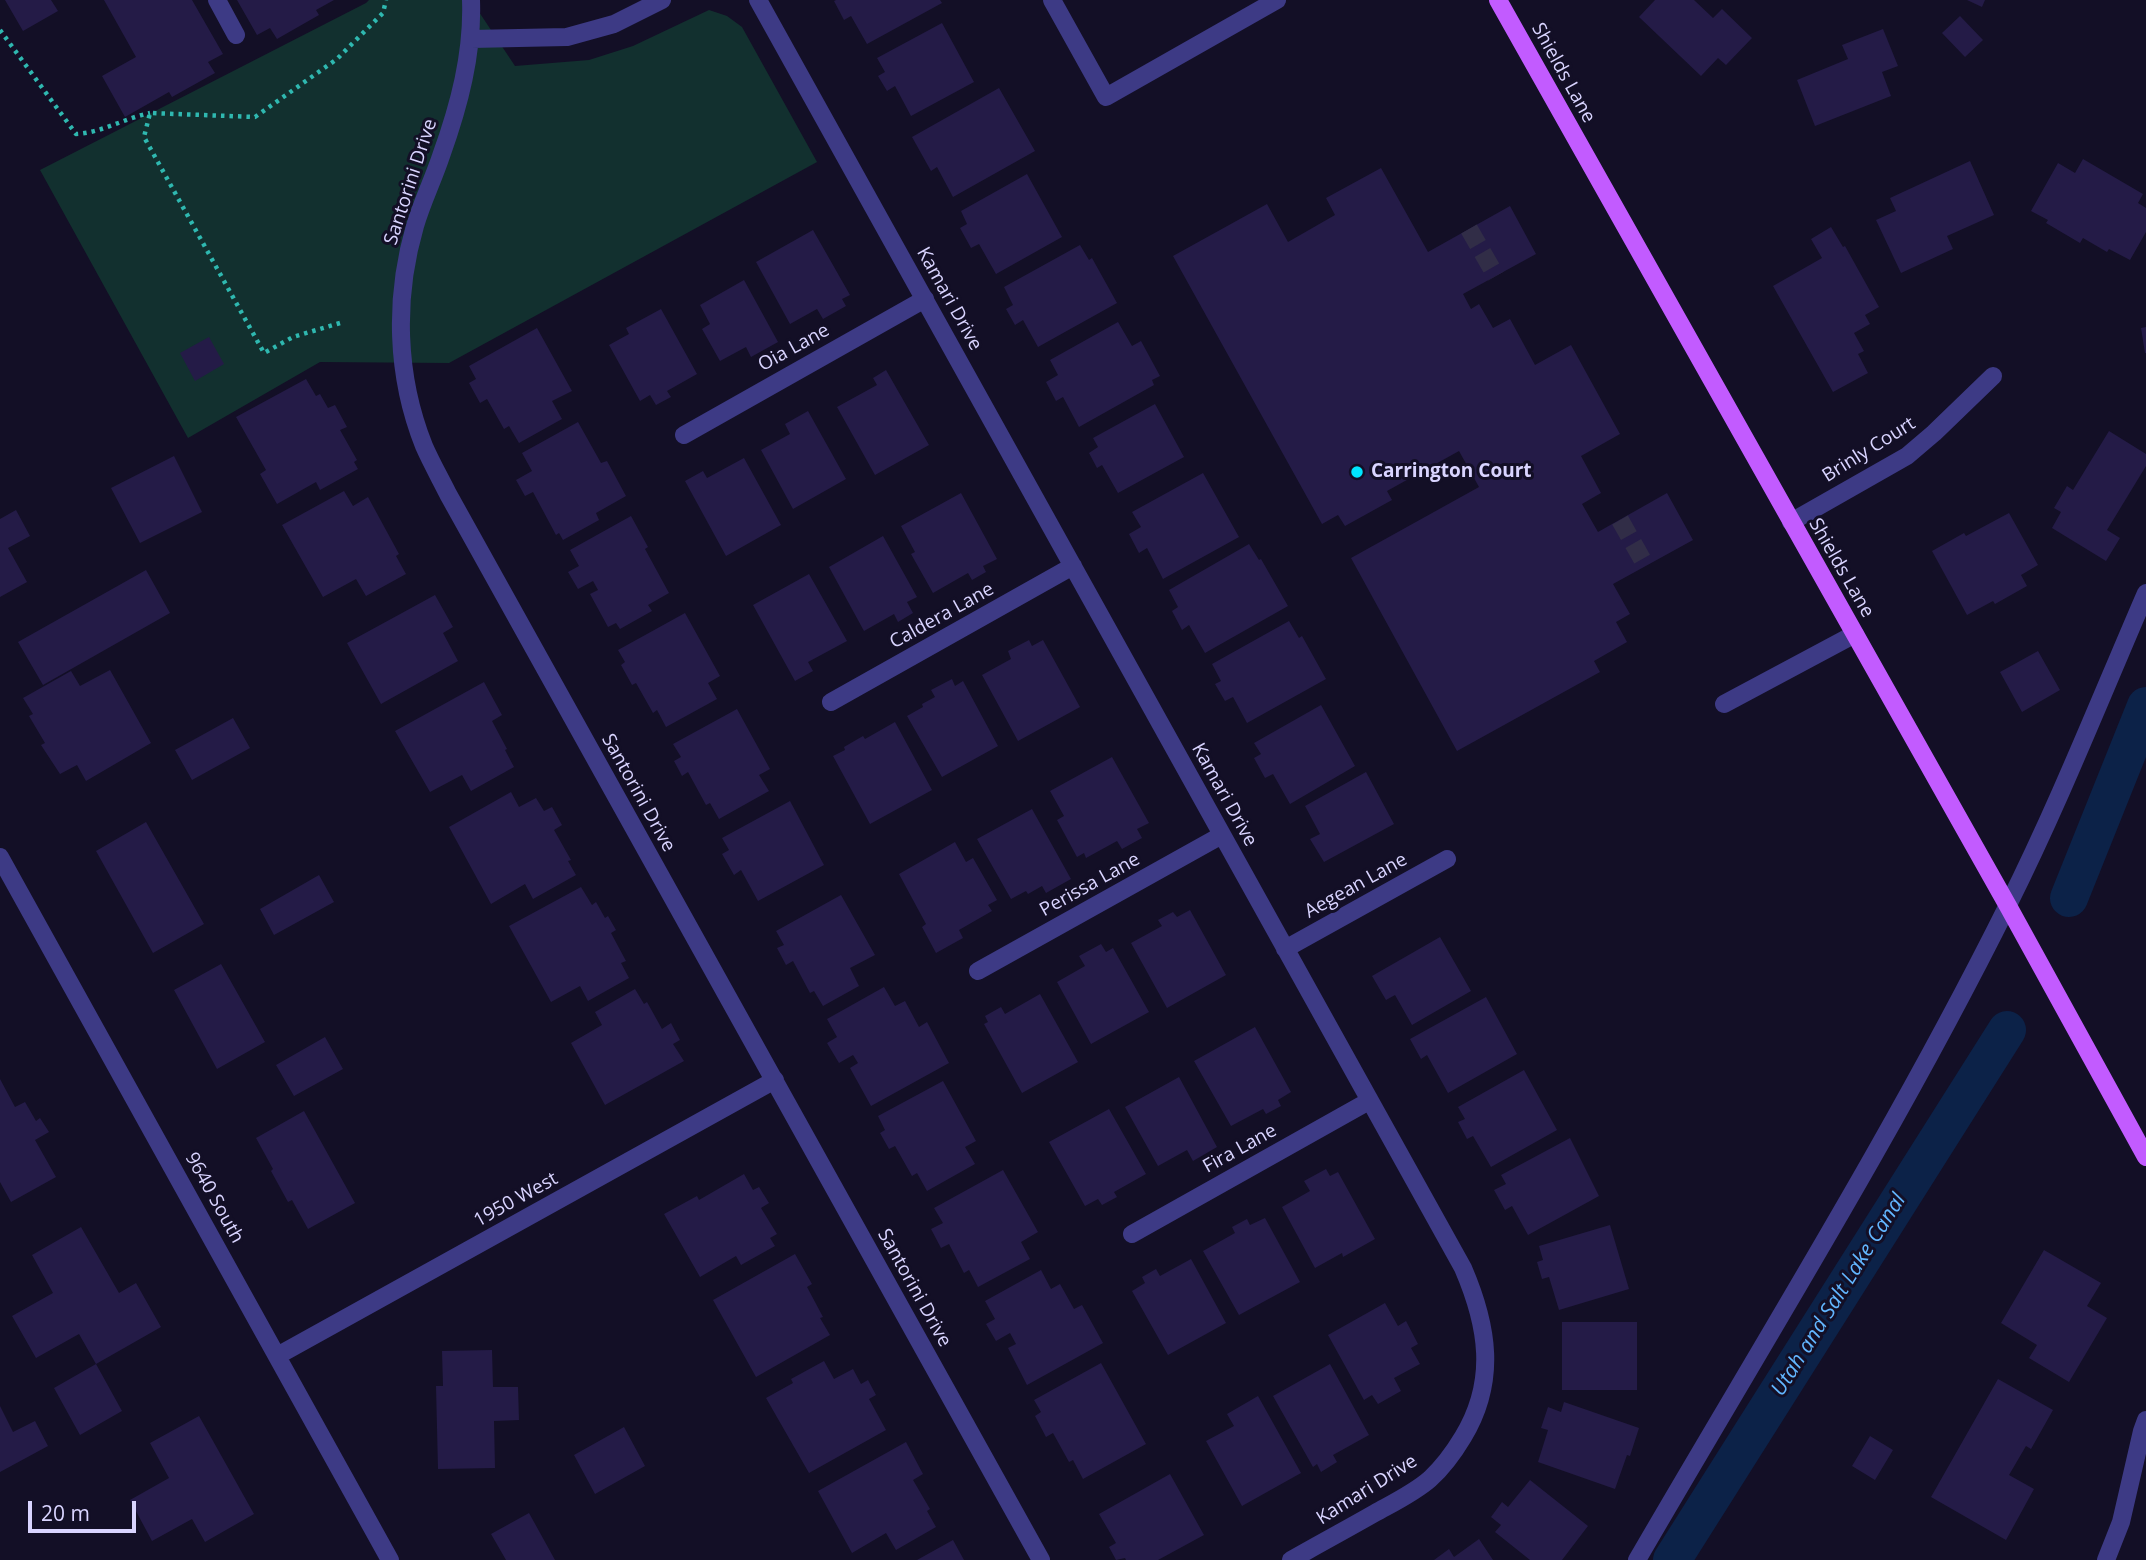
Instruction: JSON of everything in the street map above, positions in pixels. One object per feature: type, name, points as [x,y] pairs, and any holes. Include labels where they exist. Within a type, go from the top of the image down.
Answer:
[{"type":"main road","name":"Shields Lane","points":[[1498,0],[2008,906],[2146,1157]]},
{"type":"street","points":[[217,0],[236,35]]},
{"type":"street","name":"Santorini Drive","points":[[471,0],[471,39],[463,88],[442,155],[415,225],[402,284],[400,340],[408,394],[424,445],[448,494],[1041,1560]]},
{"type":"street","points":[[471,39],[567,37],[614,24],[662,0]]},
{"type":"street","name":"Kamari Drive","points":[[758,0],[1462,1268],[1475,1297],[1483,1327],[1486,1358],[1483,1388],[1472,1422],[1453,1452],[1429,1479],[1401,1499],[1290,1560]]},
{"type":"street","points":[[1052,0],[1106,97],[1277,0]]},
{"type":"street","name":"Oia Lane","points":[[684,435],[925,299]]},
{"type":"street","name":"Brinly Court","points":[[1791,522],[1907,456],[1993,376]]},
{"type":"street","name":"Caldera Lane","points":[[831,702],[1073,566]]},
{"type":"street","points":[[1637,1560],[1880,1147],[2008,906],[2146,593]]},
{"type":"street","points":[[1724,704],[1855,634]]},
{"type":"street","name":"Perissa Lane","points":[[978,971],[1222,835]]},
{"type":"street","name":"9640 South","points":[[0,857],[390,1560]]},
{"type":"street","name":"Aegean Lane","points":[[1285,949],[1447,859]]},
{"type":"street","name":"1950 West","points":[[277,1356],[775,1080]]},
{"type":"street","name":"Fira Lane","points":[[1132,1234],[1369,1101]]},
{"type":"street","points":[[2106,1560],[2121,1522],[2146,1420]]},
{"type":"path","points":[[0,30],[76,134],[88,134],[133,116],[150,113],[255,117],[337,59],[383,13],[386,0]]},
{"type":"path","points":[[150,113],[144,137],[264,353],[293,337],[340,323]]},
{"type":"green space","points":[[369,0],[471,0],[515,66],[589,60],[633,46],[709,10],[727,16],[742,27],[817,162],[449,363],[320,362],[188,438],[40,170]]},
{"type":"building","points":[[5,0],[51,0],[58,11],[23,31]]},
{"type":"building","points":[[104,0],[192,0],[223,54],[208,62],[215,73],[172,97],[169,92],[125,117],[102,76],[136,57]]},
{"type":"building","points":[[237,0],[334,0],[316,10],[319,15],[277,39],[270,28],[257,35]]},
{"type":"building","points":[[940,0],[942,3],[867,44],[851,16],[844,20],[834,1]]},
{"type":"building","points":[[1655,0],[1694,0],[1713,18],[1722,9],[1752,38],[1726,65],[1718,58],[1701,76],[1639,17]]},
{"type":"building","points":[[1967,0],[1985,0],[1982,7]]},
{"type":"building","points":[[1960,16],[1983,40],[1965,57],[1942,33]]},
{"type":"building","points":[[942,23],[974,82],[911,116],[895,86],[887,91],[878,76],[885,72],[877,58]]},
{"type":"building","points":[[1883,29],[1898,66],[1882,72],[1891,96],[1815,126],[1797,80],[1848,59],[1842,45]]},
{"type":"building","points":[[999,88],[1035,151],[953,197],[937,167],[931,171],[912,137]]},
{"type":"building","points":[[2083,159],[2143,194],[2138,203],[2146,208],[2146,232],[2130,260],[2109,249],[2107,252],[2083,238],[2080,243],[2031,211],[2058,163],[2075,173]]},
{"type":"building","points":[[1970,161],[1994,215],[1947,236],[1953,249],[1901,273],[1876,220],[1896,211],[1890,198]]},
{"type":"building","name":"Carrington Court","points":[[1381,168],[1428,252],[1510,206],[1536,254],[1463,294],[1471,309],[1479,304],[1493,328],[1510,319],[1535,365],[1571,345],[1620,434],[1581,456],[1601,493],[1582,504],[1598,532],[1667,493],[1693,540],[1613,584],[1630,614],[1616,622],[1627,642],[1594,661],[1600,672],[1457,751],[1351,558],[1479,487],[1459,451],[1387,491],[1392,500],[1345,526],[1338,515],[1322,524],[1173,256],[1267,204],[1288,242],[1335,215],[1326,198]]},
{"type":"building","points":[[1027,174],[1062,237],[996,274],[979,244],[971,248],[960,228],[967,224],[961,211]]},
{"type":"building","points":[[1831,227],[1843,247],[1845,246],[1879,307],[1865,315],[1870,324],[1854,333],[1864,351],[1858,354],[1868,373],[1833,392],[1773,286],[1822,258],[1811,239]]},
{"type":"building","points":[[813,230],[850,295],[842,299],[846,306],[823,319],[817,309],[790,324],[756,262]]},
{"type":"building","points":[[1080,245],[1089,260],[1092,258],[1117,303],[1038,347],[1023,320],[1015,325],[1006,309],[1013,305],[1004,287]]},
{"type":"building","points":[[744,280],[778,342],[751,357],[746,347],[720,361],[702,329],[710,324],[700,305]]},
{"type":"building","points":[[661,309],[697,374],[667,391],[671,397],[656,405],[650,395],[640,401],[609,345],[629,334],[626,328]]},
{"type":"building","points":[[1118,322],[1132,346],[1141,341],[1160,376],[1152,380],[1154,385],[1079,427],[1063,397],[1056,401],[1046,382],[1058,375],[1050,360]]},
{"type":"building","points":[[2146,327],[2146,353],[2145,353],[2141,328]]},
{"type":"building","points":[[537,328],[572,391],[552,401],[562,419],[519,443],[509,426],[504,429],[487,399],[480,403],[469,383],[476,379],[469,366]]},
{"type":"building","points":[[209,337],[224,364],[195,381],[180,353]]},
{"type":"building","points":[[886,370],[929,445],[875,475],[837,407],[877,385],[873,378]]},
{"type":"building","points":[[306,379],[316,396],[320,394],[328,408],[335,405],[347,427],[340,430],[357,460],[354,462],[358,469],[320,490],[316,482],[277,504],[260,474],[266,470],[236,417]]},
{"type":"building","points":[[1155,404],[1184,457],[1118,493],[1102,465],[1097,468],[1089,453],[1098,447],[1093,438]]},
{"type":"building","points":[[808,411],[846,479],[793,509],[761,450],[790,434],[785,424]]},
{"type":"building","points":[[578,422],[601,463],[607,461],[626,496],[596,513],[599,520],[563,540],[559,533],[556,535],[533,492],[525,496],[516,480],[532,471],[522,453]]},
{"type":"building","points":[[2109,431],[2146,454],[2146,466],[2107,530],[2120,538],[2106,561],[2052,528],[2061,512],[2054,508],[2067,486],[2073,490]]},
{"type":"building","points":[[174,456],[202,512],[140,543],[111,488]]},
{"type":"building","points":[[744,458],[781,525],[726,556],[685,481],[703,471],[707,478]]},
{"type":"building","points":[[1203,473],[1239,537],[1163,579],[1147,548],[1139,553],[1129,534],[1141,527],[1132,512]]},
{"type":"building","points":[[344,491],[353,506],[368,497],[399,554],[396,556],[406,574],[366,596],[356,579],[323,597],[282,525]]},
{"type":"building","points":[[961,493],[997,559],[983,566],[986,572],[972,580],[968,573],[933,593],[911,554],[915,552],[901,526]]},
{"type":"building","points":[[16,510],[30,536],[8,548],[27,582],[0,597],[0,519]]},
{"type":"building","points":[[2009,513],[2038,565],[2021,575],[2027,586],[1995,604],[1993,601],[1967,615],[1932,551]]},
{"type":"building","points":[[631,516],[669,593],[648,605],[652,611],[620,629],[616,623],[608,627],[590,594],[598,590],[593,581],[578,589],[568,572],[579,566],[570,550]]},
{"type":"building","points":[[883,536],[917,597],[907,602],[913,613],[898,622],[894,614],[864,631],[829,567]]},
{"type":"building","points":[[1249,544],[1259,560],[1261,559],[1288,606],[1205,653],[1189,625],[1182,630],[1172,611],[1178,607],[1169,590]]},
{"type":"building","points":[[146,570],[170,613],[43,685],[18,642]]},
{"type":"building","points":[[809,574],[847,641],[808,662],[813,671],[795,681],[753,605]]},
{"type":"building","points":[[435,595],[453,627],[443,633],[458,661],[381,704],[347,643]]},
{"type":"building","points":[[685,613],[720,676],[708,683],[717,699],[666,727],[657,710],[653,713],[636,683],[632,685],[621,665],[625,662],[618,650]]},
{"type":"building","points":[[1289,621],[1299,638],[1302,636],[1326,679],[1247,723],[1233,697],[1225,701],[1215,684],[1221,681],[1212,664]]},
{"type":"building","points":[[1029,640],[1032,646],[1043,640],[1080,707],[1018,741],[982,675],[1011,659],[1008,651]]},
{"type":"building","points":[[2038,651],[2060,690],[2022,712],[2000,672]]},
{"type":"building","points":[[110,670],[151,743],[86,781],[77,765],[60,774],[41,745],[45,743],[29,716],[33,714],[23,698],[71,671],[80,686]]},
{"type":"building","points":[[952,679],[955,686],[963,681],[998,746],[942,777],[907,716],[935,697],[931,690]]},
{"type":"building","points":[[484,682],[502,715],[492,721],[514,767],[471,791],[462,775],[430,792],[395,731]]},
{"type":"building","points":[[1321,705],[1355,766],[1290,804],[1273,774],[1265,778],[1254,758],[1261,754],[1254,743]]},
{"type":"building","points":[[737,709],[770,769],[759,775],[769,791],[719,819],[710,803],[706,805],[688,772],[682,776],[674,761],[681,757],[673,744]]},
{"type":"building","points":[[233,718],[250,748],[192,780],[175,750]]},
{"type":"building","points":[[895,722],[932,790],[870,824],[833,756],[863,736],[865,739]]},
{"type":"building","points":[[1112,757],[1149,823],[1137,829],[1142,838],[1122,849],[1117,841],[1086,858],[1084,853],[1077,857],[1057,820],[1064,816],[1050,791]]},
{"type":"building","points":[[1366,772],[1394,824],[1324,862],[1310,839],[1320,834],[1305,806]]},
{"type":"building","points":[[511,792],[519,807],[536,798],[544,811],[552,807],[562,825],[554,830],[576,875],[533,899],[525,884],[491,904],[449,827]]},
{"type":"building","points":[[790,801],[824,865],[758,901],[741,870],[734,875],[722,854],[729,850],[722,838]]},
{"type":"building","points":[[1032,809],[1071,879],[1046,893],[1042,886],[1011,899],[977,839]]},
{"type":"building","points":[[146,822],[204,924],[153,953],[96,851]]},
{"type":"building","points":[[955,842],[966,862],[973,858],[997,900],[988,905],[992,911],[959,930],[963,938],[936,953],[922,927],[926,924],[899,874]]},
{"type":"building","points":[[319,875],[334,902],[274,935],[260,909]]},
{"type":"building","points":[[581,887],[592,905],[596,902],[616,930],[611,933],[626,961],[621,963],[629,978],[588,1001],[580,986],[551,1002],[509,926]]},
{"type":"building","points":[[841,895],[875,955],[850,968],[859,986],[823,1006],[814,991],[810,993],[793,961],[786,965],[777,948],[784,945],[776,931]]},
{"type":"building","points":[[1190,910],[1226,975],[1167,1008],[1131,943],[1162,926],[1158,920],[1173,912],[1177,917]]},
{"type":"building","points":[[1440,937],[1471,991],[1412,1025],[1395,995],[1386,1000],[1372,976]]},
{"type":"building","points":[[1101,944],[1106,952],[1113,948],[1149,1012],[1091,1044],[1057,982],[1085,966],[1079,956]]},
{"type":"building","points":[[221,964],[265,1042],[217,1069],[174,990]]},
{"type":"building","points":[[884,987],[895,1006],[905,1001],[919,1027],[927,1022],[949,1063],[871,1106],[850,1068],[858,1063],[853,1055],[839,1063],[827,1043],[837,1037],[827,1019]]},
{"type":"building","points":[[635,989],[644,1004],[647,1002],[662,1029],[671,1023],[680,1040],[673,1044],[684,1061],[605,1105],[571,1043],[602,1025],[595,1012]]},
{"type":"building","points":[[1040,994],[1078,1062],[1022,1093],[984,1024],[988,1022],[985,1016],[1001,1007],[1005,1014]]},
{"type":"building","points":[[1486,997],[1517,1054],[1448,1093],[1427,1055],[1421,1059],[1410,1039]]},
{"type":"building","points":[[1255,1027],[1291,1092],[1278,1100],[1281,1106],[1266,1114],[1263,1109],[1231,1126],[1194,1061]]},
{"type":"building","points":[[325,1037],[343,1069],[294,1096],[276,1065]]},
{"type":"building","points":[[1524,1070],[1557,1130],[1491,1167],[1473,1136],[1467,1139],[1458,1122],[1465,1119],[1458,1107]]},
{"type":"building","points":[[1179,1077],[1217,1147],[1193,1161],[1187,1150],[1158,1166],[1125,1107]]},
{"type":"building","points":[[0,1079],[15,1107],[25,1102],[36,1121],[40,1118],[49,1132],[35,1140],[56,1177],[11,1202],[0,1182]]},
{"type":"building","points":[[943,1081],[976,1141],[965,1147],[975,1164],[927,1191],[917,1173],[912,1176],[895,1146],[889,1149],[880,1133],[885,1130],[878,1116]]},
{"type":"building","points":[[1109,1109],[1146,1174],[1114,1192],[1117,1197],[1102,1205],[1098,1199],[1085,1206],[1049,1142]]},
{"type":"building","points":[[304,1111],[355,1203],[308,1229],[292,1200],[288,1202],[256,1138]]},
{"type":"building","points":[[1570,1138],[1599,1196],[1528,1235],[1512,1206],[1505,1210],[1494,1190],[1506,1184],[1501,1175]]},
{"type":"building","points":[[1326,1169],[1330,1176],[1338,1172],[1375,1239],[1343,1257],[1342,1253],[1315,1268],[1282,1207],[1310,1191],[1304,1181]]},
{"type":"building","points":[[1003,1170],[1038,1232],[1021,1242],[1030,1259],[978,1287],[969,1270],[964,1273],[949,1244],[941,1248],[931,1229],[943,1223],[934,1208]]},
{"type":"building","points":[[744,1174],[753,1190],[759,1187],[769,1203],[761,1208],[777,1234],[770,1238],[775,1246],[741,1265],[736,1256],[700,1277],[664,1214],[697,1196],[699,1200]]},
{"type":"building","points":[[1265,1218],[1300,1282],[1239,1315],[1203,1251],[1235,1233],[1232,1227],[1247,1219],[1250,1225]]},
{"type":"building","points":[[1610,1225],[1629,1289],[1559,1310],[1549,1277],[1542,1279],[1537,1262],[1543,1260],[1539,1246]]},
{"type":"building","points":[[81,1227],[119,1293],[136,1283],[161,1327],[96,1364],[79,1334],[36,1358],[12,1316],[53,1293],[32,1255]]},
{"type":"building","points":[[2044,1250],[2101,1283],[2087,1306],[2107,1318],[2069,1382],[2029,1358],[2037,1345],[2001,1323]]},
{"type":"building","points":[[795,1254],[812,1284],[807,1287],[830,1335],[756,1377],[713,1300]]},
{"type":"building","points":[[1191,1259],[1226,1323],[1168,1355],[1132,1291],[1145,1283],[1142,1277],[1156,1269],[1160,1276]]},
{"type":"building","points":[[1041,1270],[1051,1289],[1060,1284],[1074,1309],[1082,1305],[1103,1343],[1027,1385],[1008,1348],[1016,1344],[1010,1333],[996,1341],[986,1324],[995,1319],[985,1301]]},
{"type":"building","points":[[1385,1303],[1398,1326],[1406,1321],[1418,1344],[1411,1348],[1420,1364],[1394,1378],[1401,1391],[1378,1404],[1372,1395],[1364,1400],[1328,1335]]},
{"type":"building","points":[[1562,1322],[1637,1322],[1637,1390],[1562,1390]]},
{"type":"building","points":[[492,1350],[493,1387],[518,1387],[519,1420],[494,1421],[495,1468],[438,1469],[436,1386],[443,1386],[442,1351]]},
{"type":"building","points":[[824,1361],[834,1379],[853,1369],[861,1384],[868,1380],[876,1395],[869,1399],[886,1430],[809,1473],[766,1398],[793,1383],[791,1379]]},
{"type":"building","points":[[1101,1363],[1146,1444],[1083,1479],[1073,1460],[1069,1462],[1053,1433],[1046,1437],[1035,1416],[1041,1412],[1034,1400]]},
{"type":"building","points":[[96,1364],[122,1411],[80,1435],[54,1388]]},
{"type":"building","points":[[1330,1364],[1369,1435],[1333,1455],[1337,1462],[1321,1472],[1317,1464],[1313,1467],[1273,1396]]},
{"type":"building","points":[[1998,1379],[2053,1410],[2031,1449],[2026,1446],[2009,1475],[2034,1489],[2006,1540],[1931,1497]]},
{"type":"building","points":[[1258,1396],[1301,1473],[1242,1506],[1206,1441],[1234,1426],[1227,1414]]},
{"type":"building","points":[[1564,1402],[1639,1428],[1615,1489],[1538,1462],[1548,1430],[1541,1428],[1548,1407],[1561,1412]]},
{"type":"building","points":[[0,1406],[13,1432],[35,1421],[48,1446],[0,1472]]},
{"type":"building","points":[[199,1416],[254,1514],[205,1542],[192,1519],[152,1541],[130,1500],[169,1478],[150,1443]]},
{"type":"building","points":[[624,1427],[645,1466],[595,1494],[574,1455]]},
{"type":"building","points":[[1870,1436],[1893,1450],[1875,1480],[1852,1466]]},
{"type":"building","points":[[906,1442],[923,1474],[913,1480],[930,1509],[927,1511],[936,1527],[896,1550],[886,1533],[852,1553],[818,1491]]},
{"type":"building","points":[[1170,1474],[1204,1535],[1158,1560],[1116,1560],[1109,1547],[1116,1543],[1099,1514]]},
{"type":"building","points":[[1530,1480],[1588,1526],[1562,1560],[1530,1560],[1495,1532],[1501,1525],[1491,1517],[1502,1502],[1508,1507]]},
{"type":"building","points":[[529,1513],[555,1560],[506,1560],[491,1534]]},
{"type":"building","points":[[1479,1539],[1493,1560],[1434,1560],[1449,1549],[1454,1557]]},
{"type":"building","points":[[953,1540],[964,1560],[917,1560]]},
{"type":"waterway","name":"Utah and Salt Lake Canal","points":[[2069,898],[2146,706]]},
{"type":"waterway","name":"Utah and Salt Lake Canal","points":[[1672,1560],[2007,1030]]},
{"type":"tunnel","points":[[1469,229],[1496,276]]},
{"type":"tunnel","points":[[1620,520],[1646,566]]},
{"type":"place","name":"Carrington Court","points":[[1357,472]]}]
